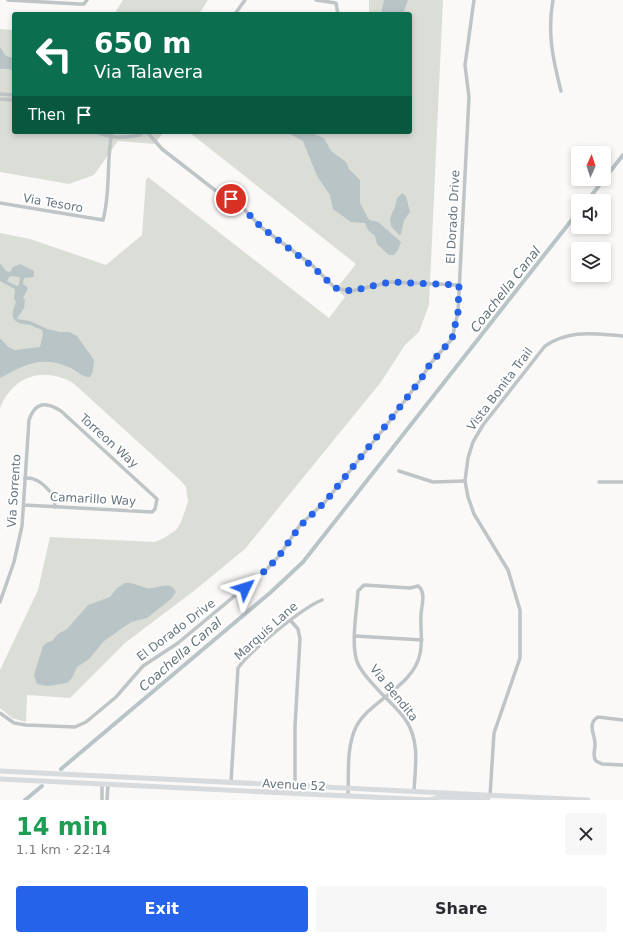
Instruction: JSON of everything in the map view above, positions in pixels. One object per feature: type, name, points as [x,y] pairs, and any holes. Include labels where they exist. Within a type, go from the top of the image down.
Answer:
[{"type":"main road","name":"Avenue 52","points":[[0,771],[588,800]]},
{"type":"main road","points":[[0,774],[20,772]]},
{"type":"main road","points":[[105,784],[105,780],[135,778]]},
{"type":"main road","name":"Avenue 52","points":[[0,779],[431,800]]},
{"type":"main road","points":[[125,785],[149,783],[154,782],[155,779]]},
{"type":"main road","points":[[264,792],[276,788],[294,789],[295,786]]},
{"type":"main road","points":[[428,800],[440,797],[487,799],[490,796]]},
{"type":"street","points":[[8,0],[78,4],[84,4],[86,0]]},
{"type":"street","points":[[236,12],[245,0]]},
{"type":"street","points":[[316,0],[336,3],[338,12]]},
{"type":"street","name":"El Dorado Drive","points":[[0,713],[14,723],[26,725],[75,727],[86,722],[116,697],[143,666],[178,643],[267,569],[279,556],[300,526],[325,502],[417,385],[430,364],[452,339],[458,312],[469,97],[465,65],[474,0]]},
{"type":"street","points":[[553,0],[550,21],[551,47],[561,91]]},
{"type":"street","points":[[0,94],[12,95]]},
{"type":"street","points":[[0,99],[12,100]]},
{"type":"street","points":[[102,134],[111,138],[131,137],[141,134]]},
{"type":"street","points":[[111,138],[112,134]]},
{"type":"street","points":[[149,134],[162,149],[220,194],[243,208],[261,227],[312,266],[335,288],[351,291],[390,282],[459,285]]},
{"type":"street","name":"Via Tesoro","points":[[0,203],[103,220],[108,195],[109,146],[111,138]]},
{"type":"street","name":"Vista Bonita Trail","points":[[490,796],[494,733],[520,658],[520,610],[508,570],[474,514],[468,497],[465,481],[468,458],[473,442],[483,425],[545,346],[555,339],[568,335],[623,336]]},
{"type":"street","name":"Torreon Way","points":[[38,406],[52,405],[61,411],[154,494],[157,499],[157,504]]},
{"type":"street","name":"Via Sorrento","points":[[0,602],[14,562],[22,526],[28,420],[32,410],[38,406]]},
{"type":"street","points":[[399,471],[433,482],[465,481]]},
{"type":"street","points":[[25,478],[36,479],[43,485],[54,496],[55,507]]},
{"type":"street","points":[[599,482],[623,482]]},
{"type":"street","name":"Camarillo Way","points":[[24,505],[152,512],[157,504]]},
{"type":"street","name":"Via Bendita","points":[[414,791],[416,756],[413,733],[407,721],[358,664],[355,652],[358,591],[361,586],[410,588],[418,586],[423,590],[422,640]]},
{"type":"street","name":"Marquis Lane","points":[[231,782],[238,668],[256,650],[307,608],[322,600]]},
{"type":"street","points":[[291,621],[298,629],[300,639],[295,726],[295,786]]},
{"type":"street","points":[[348,796],[351,740],[363,718],[408,678],[414,669],[420,654],[422,640],[356,636]]},
{"type":"street","points":[[623,720],[598,717],[594,721],[592,731],[595,743],[594,756],[596,761],[602,764],[623,765]]},
{"type":"street","points":[[102,800],[105,784]]},
{"type":"street","points":[[105,784],[107,800]]},
{"type":"shaded area","points":[[123,0],[208,0],[200,12],[115,12]]},
{"type":"shaded area","points":[[369,0],[443,0],[429,305],[419,332],[405,345],[381,382],[245,549],[195,590],[125,643],[70,698],[27,695],[26,722],[12,718],[0,708],[0,670],[38,590],[50,537],[155,542],[176,530],[181,522],[188,502],[186,487],[180,480],[73,383],[51,375],[30,377],[13,388],[0,408],[0,233],[30,239],[106,265],[142,235],[146,180],[148,177],[329,318],[345,297],[336,289],[356,264],[192,134],[412,134],[412,12],[369,12]]},
{"type":"shaded area","points":[[384,0],[408,0],[404,12],[381,12]]},
{"type":"shaded area","points":[[0,29],[12,30],[12,134],[162,134],[154,144],[118,141],[94,175],[69,184],[0,172]]},
{"type":"shaded area","points":[[0,47],[6,56],[12,58],[12,71],[9,69],[0,69]]},
{"type":"shaded area","points":[[290,134],[314,134],[324,138],[331,151],[346,162],[349,169],[360,180],[360,203],[369,220],[378,222],[401,242],[394,255],[389,255],[377,244],[375,236],[368,230],[365,223],[351,222],[333,209],[330,195],[317,176],[303,141]]},
{"type":"shaded area","points":[[402,193],[406,196],[410,212],[404,220],[401,234],[399,235],[391,226],[390,218],[397,198]]},
{"type":"shaded area","points":[[0,263],[6,271],[10,272],[13,267],[20,264],[34,271],[34,277],[24,278],[23,284],[28,288],[23,298],[25,300],[24,308],[17,319],[30,321],[47,329],[60,332],[69,332],[77,336],[94,360],[93,371],[90,377],[82,375],[71,368],[60,364],[42,362],[26,365],[0,378],[0,338],[8,347],[15,350],[40,347],[43,334],[42,330],[15,321],[13,313],[16,302],[14,298],[15,289],[0,281]],"holes":[[[10,276],[20,277],[19,285],[17,286],[7,281]]]},
{"type":"shaded area","points":[[125,583],[131,583],[147,588],[170,586],[176,592],[171,599],[147,618],[131,622],[104,641],[89,659],[77,667],[72,678],[67,683],[48,686],[37,684],[34,675],[43,646],[67,629],[88,605],[110,597],[117,588]]},
{"type":"waterway","name":"Coachella Canal","points":[[592,194],[623,155]]},
{"type":"waterway","name":"Coachella Canal","points":[[61,769],[271,592],[303,562],[571,221]]},
{"type":"waterway","name":"Coachella Canal","points":[[25,800],[42,786]]},
{"type":"route","points":[[231,199],[243,208],[261,227],[285,244],[318,271],[328,283],[335,288],[351,291],[382,282],[459,285],[458,312],[456,327],[452,339],[430,364],[421,379],[390,420],[325,502],[300,526],[279,556],[267,569],[245,588]]}]
